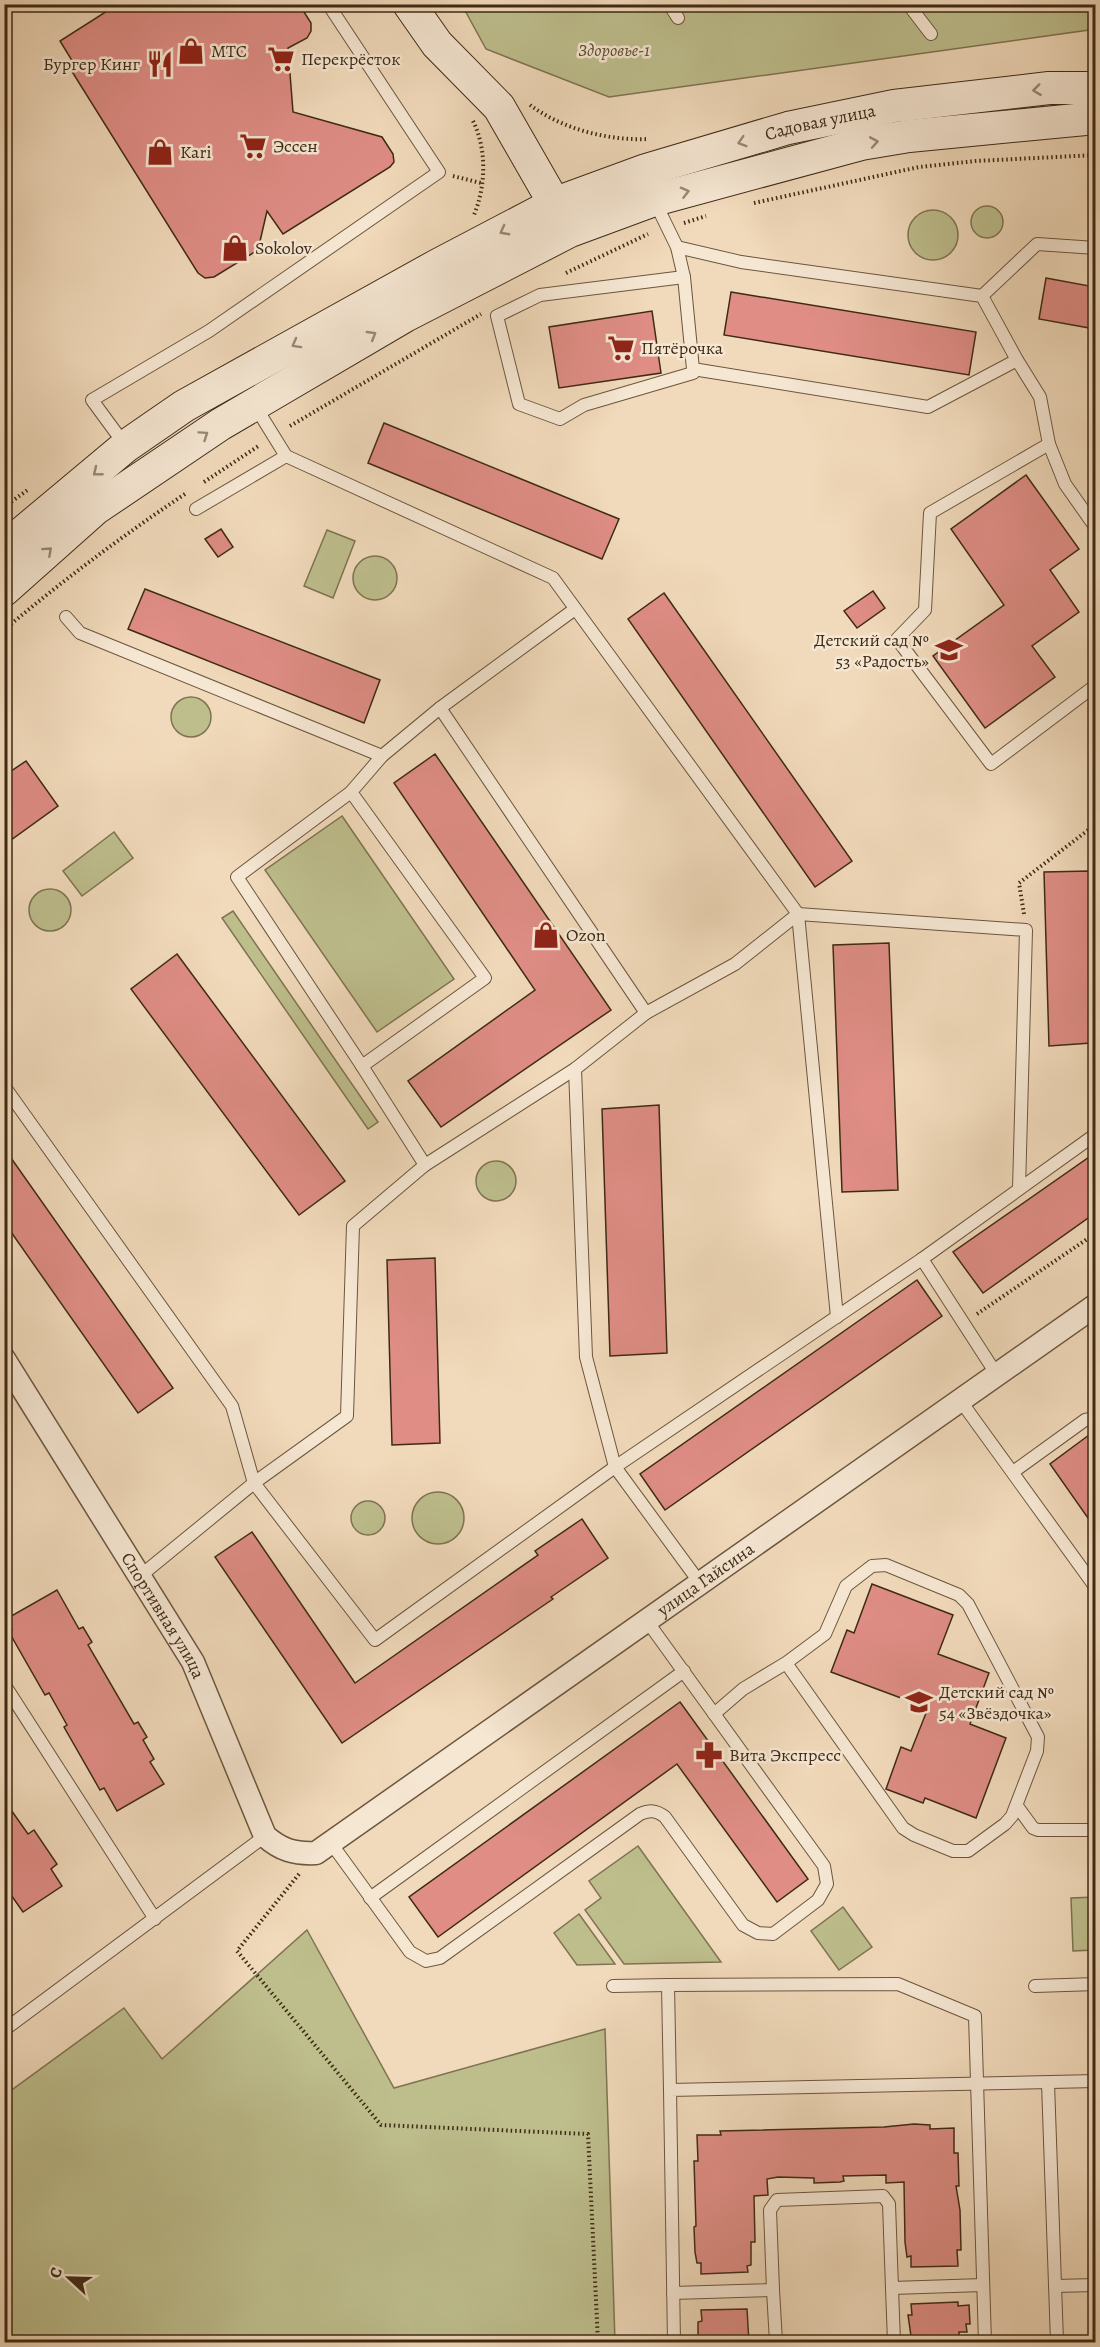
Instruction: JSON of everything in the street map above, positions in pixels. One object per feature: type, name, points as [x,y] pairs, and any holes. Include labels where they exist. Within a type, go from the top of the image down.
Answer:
[{"type":"street","points":[[409,4],[438,44],[499,107],[570,231]]},
{"type":"street","name":"Садовая улица","points":[[4,548],[126,446],[195,400],[425,272],[556,203],[646,170],[788,128],[894,106],[1048,88],[1095,88]]},
{"type":"street","name":"Садовая улица","points":[[4,591],[95,509],[221,424],[405,316],[570,231],[654,200],[861,144],[909,136],[1095,118]]},
{"type":"street","name":"улица Гайсина","points":[[323,1848],[1095,1305]]},
{"type":"street","name":"Спортивная улица","points":[[4,1359],[193,1662],[265,1836]]},
{"type":"street","points":[[265,1836],[278,1847],[300,1854],[323,1848]]},
{"type":"lane","points":[[126,446],[92,400],[209,331],[439,172],[328,4]]},
{"type":"lane","points":[[669,4],[678,18]]},
{"type":"lane","points":[[908,4],[931,34]]},
{"type":"lane","points":[[654,200],[677,247],[684,277],[693,373],[584,405],[560,418],[519,404],[497,316],[540,295],[684,277]]},
{"type":"lane","points":[[982,296],[1037,244],[1095,248]]},
{"type":"lane","points":[[677,247],[741,262],[982,296]]},
{"type":"lane","points":[[982,296],[1017,360],[1041,397],[1049,444],[1065,484],[1095,528]]},
{"type":"lane","points":[[693,369],[928,407],[1017,360]]},
{"type":"lane","points":[[255,405],[286,456],[553,578],[798,914],[837,1317]]},
{"type":"lane","points":[[1049,444],[930,513],[925,610],[897,639],[991,764],[1095,685]]},
{"type":"lane","points":[[196,509],[286,456]]},
{"type":"lane","points":[[425,1166],[237,877],[351,792],[382,756],[440,708],[575,609]]},
{"type":"lane","points":[[66,617],[80,633],[382,756]]},
{"type":"lane","points":[[440,708],[646,1013]]},
{"type":"lane","points":[[351,792],[485,978],[362,1066]]},
{"type":"lane","points":[[140,1577],[254,1483],[347,1416],[353,1226],[425,1166],[575,1069],[646,1013],[735,964],[798,914],[1026,930],[1020,1189]]},
{"type":"lane","points":[[575,1069],[586,1357],[615,1467],[700,1583]]},
{"type":"lane","points":[[4,1086],[232,1406],[254,1483],[375,1640],[615,1467],[922,1259],[1095,1134]]},
{"type":"lane","points":[[922,1259],[997,1374]]},
{"type":"lane","points":[[960,1400],[1095,1588]]},
{"type":"lane","points":[[1013,1472],[1085,1420],[1095,1418]]},
{"type":"lane","points":[[714,1714],[743,1689],[786,1663],[825,1634],[848,1583],[872,1566],[886,1565],[959,1595],[968,1604],[1038,1737],[1037,1751],[1017,1806],[1005,1824],[964,1852],[953,1851],[906,1831],[786,1663]]},
{"type":"lane","points":[[323,1848],[370,1898],[410,1952],[420,1960],[433,1961],[639,1814],[653,1811],[665,1817],[743,1925],[758,1933],[773,1934],[824,1893],[827,1876],[824,1866],[647,1621]]},
{"type":"lane","points":[[370,1898],[684,1671]]},
{"type":"lane","points":[[4,1684],[155,1919]]},
{"type":"lane","points":[[1017,1806],[1033,1828],[1038,1830],[1095,1830]]},
{"type":"lane","points":[[4,2030],[265,1836]]},
{"type":"lane","points":[[613,1986],[898,1984],[975,2016],[985,2343]]},
{"type":"lane","points":[[1035,1986],[1095,1984]]},
{"type":"lane","points":[[668,1985],[674,2343]]},
{"type":"lane","points":[[670,2090],[1095,2081]]},
{"type":"lane","points":[[1048,2083],[1057,2343]]},
{"type":"lane","points":[[776,2343],[770,2210],[777,2200],[883,2196],[889,2204],[894,2343]]},
{"type":"lane","points":[[892,2288],[983,2285]]},
{"type":"lane","points":[[1055,2286],[1095,2285]]},
{"type":"lane","points":[[673,2293],[772,2290]]},
{"type":"path","points":[[746,205],[919,167],[976,161],[1095,155]]},
{"type":"path","points":[[439,172],[481,183]]},
{"type":"path","points":[[678,226],[712,214]]},
{"type":"path","points":[[290,426],[464,323]]},
{"type":"path","points":[[203,483],[261,444]]},
{"type":"path","points":[[4,630],[118,541],[193,489]]},
{"type":"path","points":[[1026,930],[1018,883],[1095,824]]},
{"type":"path","points":[[963,1324],[1095,1233]]},
{"type":"path","points":[[323,1848],[237,1951],[381,2125],[588,2134],[598,2343]]},
{"type":"green space","name":"Здоровье-1","points":[[1095,4],[1096,29],[609,97],[486,49],[462,5]]},
{"type":"green space","points":[[987,206],[998,211],[1003,222],[998,233],[987,238],[976,233],[971,222],[976,211]]},
{"type":"green space","points":[[928,210],[938,210],[951,217],[958,230],[958,240],[951,253],[938,260],[928,260],[919,256],[912,249],[908,240],[908,230],[912,221],[919,214]]},
{"type":"green space","points":[[327,530],[355,541],[333,598],[304,586]]},
{"type":"green space","points":[[375,556],[390,563],[397,578],[390,593],[375,600],[360,593],[353,578],[360,563]]},
{"type":"green space","points":[[191,697],[199,698],[205,703],[210,709],[210,725],[205,731],[199,736],[191,737],[183,736],[177,731],[172,725],[171,717],[172,709],[177,703],[183,698]]},
{"type":"green space","points":[[342,816],[454,979],[377,1032],[265,870]]},
{"type":"green space","points":[[114,832],[133,858],[82,896],[63,871]]},
{"type":"green space","points":[[50,889],[65,895],[71,910],[65,925],[50,931],[35,925],[29,910],[35,895]]},
{"type":"green space","points":[[233,911],[378,1122],[368,1129],[222,918]]},
{"type":"green space","points":[[496,1161],[510,1167],[516,1181],[510,1195],[496,1201],[482,1195],[476,1181],[482,1167]]},
{"type":"green space","points":[[433,1492],[443,1492],[453,1496],[460,1503],[464,1518],[460,1533],[453,1540],[443,1544],[433,1544],[423,1540],[416,1533],[412,1523],[412,1513],[416,1503],[423,1496]]},
{"type":"green space","points":[[368,1501],[380,1506],[385,1518],[380,1530],[368,1535],[356,1530],[351,1518],[356,1506]]},
{"type":"green space","points":[[638,1846],[721,1962],[624,1964],[585,1910],[601,1898],[589,1881]]},
{"type":"green space","points":[[1095,1897],[1095,1950],[1073,1951],[1071,1898]]},
{"type":"green space","points":[[843,1907],[872,1947],[839,1970],[811,1931]]},
{"type":"green space","points":[[579,1914],[615,1964],[577,1965],[554,1933]]},
{"type":"green space","points":[[307,1930],[394,2088],[605,2029],[615,2342],[5,2342],[5,2095],[124,2008],[162,2059]]},
{"type":"building","name":"Эссен","points":[[118,4],[299,4],[311,23],[311,31],[307,38],[288,48],[293,112],[382,137],[393,154],[394,162],[390,167],[283,234],[267,211],[258,250],[214,277],[205,278],[198,273],[71,70],[76,67],[60,41]]},
{"type":"building","points":[[1046,278],[1095,287],[1095,329],[1039,319]]},
{"type":"building","points":[[731,292],[976,332],[969,375],[724,335]]},
{"type":"building","points":[[652,311],[661,373],[559,388],[549,327]]},
{"type":"building","points":[[384,423],[619,519],[602,559],[368,463]]},
{"type":"building","points":[[1026,475],[1079,549],[1050,570],[1079,612],[1032,646],[1055,677],[985,728],[933,656],[1004,605],[951,529]]},
{"type":"building","points":[[221,529],[233,547],[218,557],[205,539]]},
{"type":"building","points":[[145,589],[380,680],[364,723],[128,629]]},
{"type":"building","points":[[873,591],[885,608],[857,628],[844,611]]},
{"type":"building","points":[[664,593],[852,861],[815,887],[628,619]]},
{"type":"building","points":[[435,754],[611,1010],[441,1127],[408,1081],[535,990],[394,783]]},
{"type":"building","points":[[26,761],[58,806],[4,845],[4,776]]},
{"type":"building","points":[[1089,871],[1091,1043],[1049,1046],[1044,872]]},
{"type":"building","points":[[889,943],[898,1190],[842,1192],[833,945]]},
{"type":"building","points":[[177,954],[345,1181],[299,1215],[131,989]]},
{"type":"building","points":[[659,1105],[667,1353],[610,1356],[602,1109]]},
{"type":"building","points":[[4,1148],[173,1388],[138,1413],[4,1222]]},
{"type":"building","points":[[1095,1153],[1095,1213],[983,1293],[953,1252]]},
{"type":"building","points":[[435,1258],[440,1443],[392,1445],[387,1260]]},
{"type":"building","points":[[917,1280],[942,1316],[665,1510],[640,1474]]},
{"type":"building","points":[[1089,1435],[1095,1445],[1095,1528],[1050,1464]]},
{"type":"building","points":[[582,1519],[608,1558],[551,1597],[553,1599],[342,1743],[215,1557],[252,1532],[355,1683],[538,1555],[535,1551]]},
{"type":"building","points":[[872,1584],[953,1615],[938,1654],[989,1673],[970,1724],[1006,1738],[976,1818],[925,1798],[923,1803],[886,1789],[901,1747],[911,1751],[928,1708],[831,1672],[847,1630],[854,1633]]},
{"type":"building","points":[[57,1590],[79,1629],[83,1627],[92,1642],[88,1645],[134,1724],[138,1722],[147,1737],[143,1740],[154,1759],[150,1762],[164,1784],[117,1811],[104,1788],[100,1790],[64,1727],[67,1725],[49,1693],[45,1695],[9,1632],[12,1630],[6,1619]]},
{"type":"building","points":[[680,1702],[808,1879],[777,1902],[677,1764],[438,1937],[409,1897]]},
{"type":"building","points":[[4,1800],[28,1834],[34,1830],[57,1864],[51,1869],[62,1886],[23,1912],[4,1885]]},
{"type":"building","points":[[930,2125],[930,2129],[954,2128],[954,2153],[958,2153],[959,2186],[956,2186],[960,2210],[961,2250],[957,2250],[958,2266],[911,2267],[911,2256],[907,2257],[905,2242],[904,2182],[886,2183],[886,2175],[843,2176],[844,2181],[840,2182],[814,2183],[814,2178],[778,2177],[767,2179],[768,2195],[754,2196],[755,2242],[751,2242],[751,2265],[747,2266],[748,2272],[701,2274],[701,2263],[697,2263],[695,2252],[694,2227],[696,2226],[694,2161],[698,2161],[697,2135],[721,2135],[720,2131],[884,2127]]},
{"type":"building","points":[[958,2302],[958,2306],[969,2305],[970,2324],[966,2324],[967,2332],[959,2332],[959,2343],[912,2343],[908,2315],[912,2315],[911,2304]]},
{"type":"building","points":[[747,2309],[749,2343],[698,2343],[698,2322],[702,2321],[701,2310]]},
{"type":"place","name":"МТС","points":[[191,51]]},
{"type":"place","name":"Перекрёсток","points":[[281,59]]},
{"type":"place","name":"Бургер Кинг","points":[[160,64]]},
{"type":"place","name":"Эссен","points":[[253,146]]},
{"type":"place","name":"Kari","points":[[160,152]]},
{"type":"place","name":"Sokolov","points":[[235,248]]},
{"type":"place","name":"Пятёрочка","points":[[621,348]]},
{"type":"place","name":"Детский сад № 53 «Радость»","points":[[949,650]]},
{"type":"place","name":"Ozon","points":[[546,935]]},
{"type":"place","name":"Детский сад № 54 «Звёздочка»","points":[[919,1702]]},
{"type":"place","name":"Вита Экспресс","points":[[709,1755]]}]
